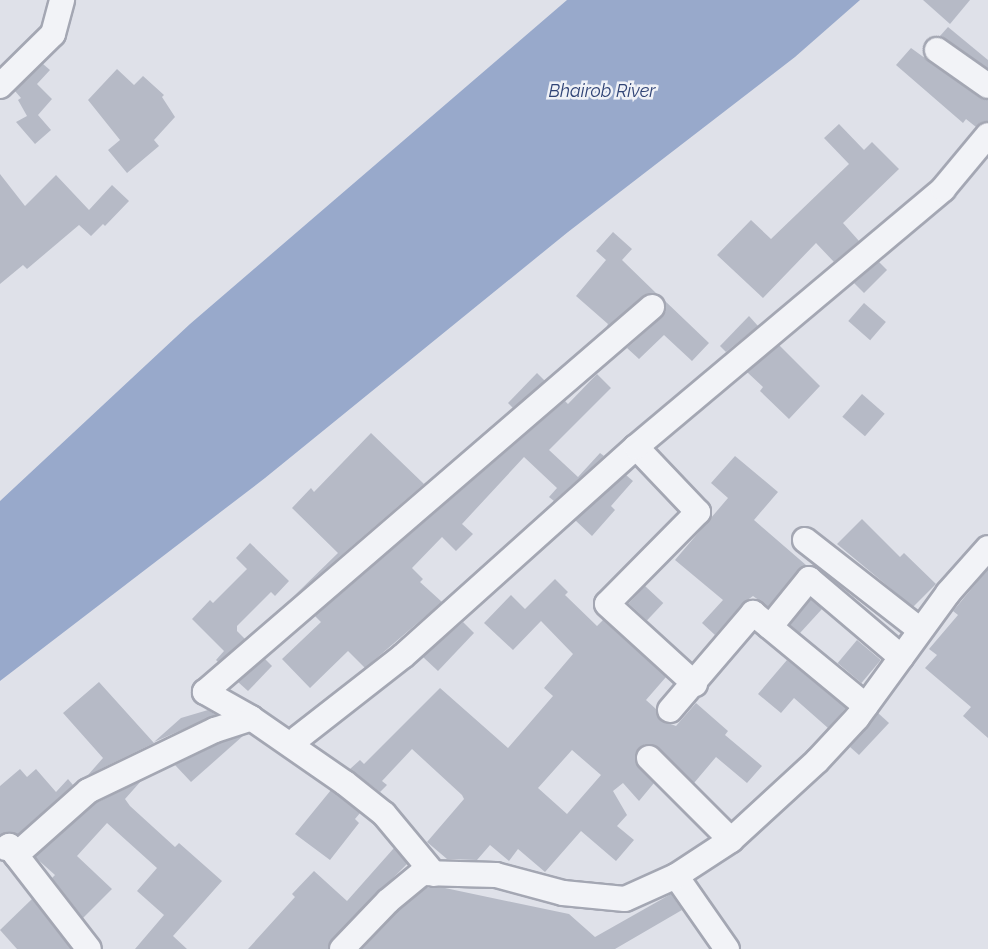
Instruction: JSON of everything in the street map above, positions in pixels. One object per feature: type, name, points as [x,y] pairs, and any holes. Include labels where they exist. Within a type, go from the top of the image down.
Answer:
[{"type":"street","points":[[0,86],[53,34],[62,0]]},
{"type":"street","points":[[937,50],[988,86]]},
{"type":"street","points":[[298,738],[403,656],[636,447],[943,189],[988,135]]},
{"type":"street","points":[[434,874],[384,814],[345,783],[251,718],[206,692],[652,307]]},
{"type":"street","points":[[636,447],[698,512],[608,604],[695,684]]},
{"type":"street","points":[[805,540],[920,630]]},
{"type":"street","points":[[342,949],[396,894],[422,873],[496,875],[563,893],[625,899],[676,876],[731,840],[817,761],[866,706],[948,593],[987,553]]},
{"type":"street","points":[[770,627],[809,579],[901,657]]},
{"type":"street","points":[[670,710],[695,684],[753,613],[866,706]]},
{"type":"street","points":[[89,949],[8,855],[88,791],[215,730],[251,718]]},
{"type":"street","points":[[649,758],[731,840]]},
{"type":"street","points":[[676,876],[728,949]]},
{"type":"water","name":"Bhairob River","points":[[567,0],[860,0],[795,57],[568,232],[265,478],[0,681],[0,501],[190,324]]},
{"type":"building","points":[[923,0],[970,0],[950,24]]},
{"type":"building","points":[[948,27],[988,60],[988,69],[940,36]]},
{"type":"building","points":[[911,48],[980,98],[988,100],[988,121],[976,127],[966,119],[963,123],[896,65]]},
{"type":"building","points":[[43,64],[50,70],[37,84],[52,99],[38,115],[51,130],[35,144],[16,122],[27,116],[18,100],[21,98],[15,91]]},
{"type":"building","points":[[117,69],[134,85],[143,76],[164,95],[162,97],[175,117],[154,140],[159,146],[127,173],[108,150],[120,140],[88,100]]},
{"type":"building","points":[[839,124],[864,150],[872,142],[899,169],[843,223],[859,241],[834,262],[816,243],[763,298],[717,255],[751,220],[771,239],[849,164],[824,138]]},
{"type":"building","points":[[0,174],[25,206],[56,175],[89,210],[112,185],[129,201],[105,226],[103,224],[91,236],[79,225],[27,269],[23,265],[0,284]]},
{"type":"building","points":[[613,232],[632,249],[622,260],[657,294],[643,296],[606,328],[608,324],[576,296],[606,260],[596,251]]},
{"type":"building","points":[[879,262],[887,270],[864,293],[854,283]]},
{"type":"building","points":[[664,300],[709,343],[692,361],[664,335],[639,359],[627,348],[662,317],[666,311]]},
{"type":"building","points":[[864,303],[886,322],[870,340],[848,321]]},
{"type":"building","points":[[749,316],[758,326],[726,352],[720,346]]},
{"type":"building","points":[[779,345],[820,386],[789,419],[760,391],[763,387],[747,372]]},
{"type":"building","points":[[537,373],[545,381],[513,408],[508,403]]},
{"type":"building","points":[[597,374],[611,388],[549,450],[578,477],[600,453],[604,456],[554,501],[549,497],[557,488],[524,457],[462,524],[473,534],[456,551],[442,537],[412,568],[423,579],[420,582],[442,602],[365,668],[348,651],[310,688],[282,659],[321,622],[315,616],[565,401],[568,404]]},
{"type":"building","points":[[862,394],[885,414],[865,436],[842,417]]},
{"type":"building","points":[[371,433],[424,484],[294,596],[338,553],[292,508],[311,488],[314,492]]},
{"type":"building","points":[[735,456],[778,492],[754,520],[806,565],[798,570],[768,607],[753,596],[742,604],[715,635],[702,623],[723,600],[675,560],[728,498],[711,483]]},
{"type":"building","points":[[626,475],[633,481],[611,506],[615,510],[592,536],[575,520]]},
{"type":"building","points":[[862,519],[900,557],[904,553],[936,584],[913,607],[837,544]]},
{"type":"building","points":[[250,543],[289,581],[275,596],[271,592],[237,626],[237,631],[245,639],[218,662],[216,660],[224,651],[192,619],[210,600],[213,603],[247,569],[236,558]]},
{"type":"building","points":[[988,569],[988,738],[963,716],[971,707],[925,668],[937,655],[929,649],[958,615],[953,611]]},
{"type":"building","points":[[555,579],[568,592],[565,595],[597,626],[603,620],[666,677],[646,700],[656,709],[660,720],[676,726],[696,703],[728,731],[725,735],[762,766],[747,783],[716,757],[694,783],[659,748],[645,744],[635,754],[635,761],[654,783],[639,801],[623,783],[613,791],[627,815],[617,826],[634,840],[616,861],[581,831],[545,872],[518,849],[509,861],[490,845],[477,860],[447,859],[427,842],[464,799],[462,795],[412,749],[382,781],[387,785],[380,792],[350,769],[360,760],[364,764],[440,688],[508,748],[553,696],[544,688],[573,654],[541,621],[513,650],[484,623],[511,595],[525,609]],"holes":[[[572,750],[601,775],[567,814],[538,788]]]},
{"type":"building","points":[[645,586],[663,603],[647,621],[629,604]]},
{"type":"building","points":[[811,599],[822,609],[800,633],[790,625]]},
{"type":"building","points":[[463,622],[474,633],[438,671],[423,657]]},
{"type":"building","points":[[857,640],[881,660],[861,683],[838,663]]},
{"type":"building","points":[[265,659],[272,666],[248,691],[238,682]]},
{"type":"building","points":[[787,660],[846,708],[828,728],[794,698],[781,713],[758,694]]},
{"type":"building","points":[[99,682],[154,743],[88,775],[103,758],[63,713]]},
{"type":"building","points":[[208,710],[216,715],[154,742],[181,718]]},
{"type":"building","points":[[878,713],[889,723],[859,755],[850,747]]},
{"type":"building","points":[[244,735],[191,782],[175,765],[220,743]]},
{"type":"building","points":[[20,769],[27,777],[36,769],[56,792],[68,779],[73,785],[17,835],[8,832],[0,835],[0,786]]},
{"type":"building","points":[[141,781],[125,799],[130,806],[175,847],[179,843],[222,881],[173,936],[187,949],[135,949],[164,915],[137,891],[157,868],[107,823],[77,856],[112,889],[83,918],[52,878],[55,875],[35,857],[96,803]]},
{"type":"building","points":[[331,790],[360,813],[355,819],[359,823],[330,860],[295,834]]},
{"type":"building","points":[[394,848],[407,864],[332,939],[328,949],[248,949],[295,897],[292,894],[314,871],[347,901]]},
{"type":"building","points":[[426,888],[445,888],[569,914],[595,937],[671,894],[682,910],[615,949],[362,949],[398,911]]},
{"type":"building","points":[[32,899],[71,949],[17,949],[0,930]]}]
